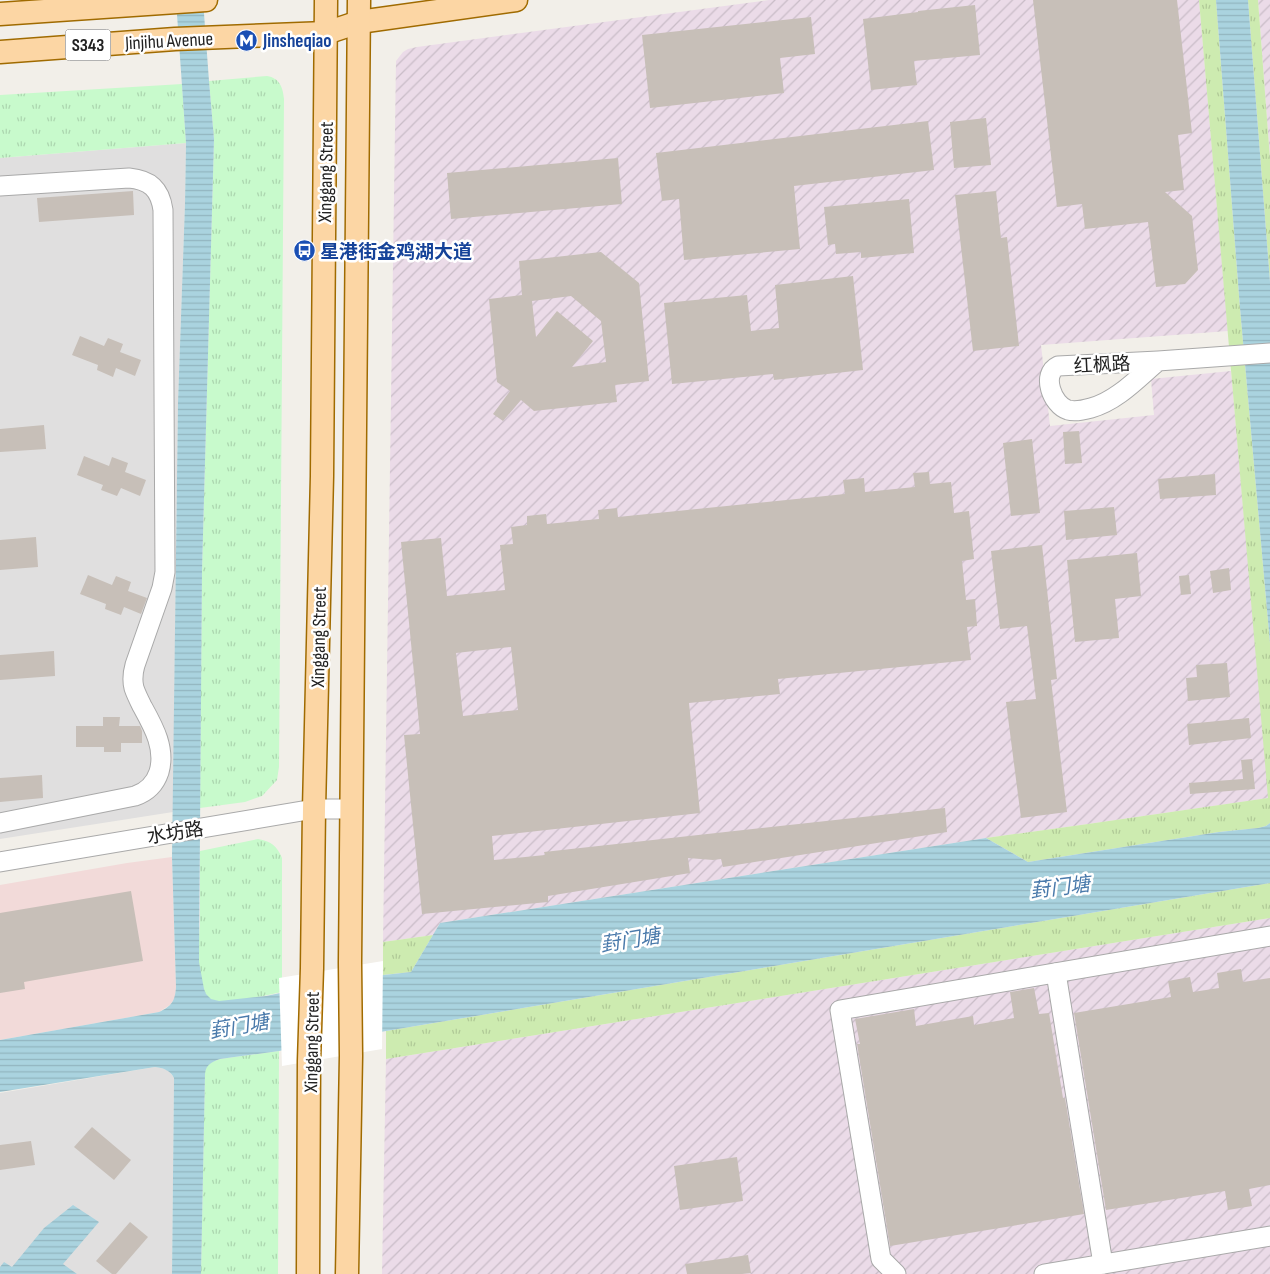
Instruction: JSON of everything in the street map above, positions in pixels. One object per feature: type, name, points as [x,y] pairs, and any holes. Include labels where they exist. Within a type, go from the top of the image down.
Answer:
[{"type":"main road","name":"Jinjihu Avenue","points":[[0,14],[206,0]]},
{"type":"main road","name":"Xinggang Street","points":[[308,1274],[314,809],[322,476],[326,0]]},
{"type":"main road","name":"Xinggang Street","points":[[347,1274],[351,1056],[351,809],[359,0]]},
{"type":"main road","name":"Jinjihu Avenue","points":[[0,52],[175,39],[326,33],[359,22],[516,0]]},
{"type":"street","points":[[0,186],[129,178],[149,182],[160,198],[163,210],[165,572],[162,588],[133,674],[135,691],[155,730],[159,743],[161,758],[156,779],[140,795],[0,823]]},
{"type":"street","name":"红枫路","points":[[1158,361],[1127,388],[1102,404],[1091,408],[1074,410],[1064,408],[1055,400],[1050,389],[1051,373],[1058,366],[1270,353]]},
{"type":"street","name":"水坊路","points":[[0,862],[314,809],[351,809]]},
{"type":"street","points":[[896,1274],[881,1259],[840,1010],[1270,936]]},
{"type":"street","points":[[1056,973],[1103,1264]]},
{"type":"street","points":[[1044,1274],[1270,1236]]},
{"type":"shaded area","points":[[769,0],[1199,0],[1228,331],[1041,345],[1050,426],[1154,415],[1151,379],[1231,371],[1269,798],[986,838],[440,923],[433,935],[383,942],[396,61],[403,52],[417,47]]},
{"type":"shaded area","points":[[1258,0],[1270,0],[1270,159]]},
{"type":"shaded area","points":[[186,143],[178,402],[173,812],[0,839],[0,158]]},
{"type":"shaded area","points":[[172,857],[176,987],[175,998],[170,1005],[159,1012],[0,1040],[0,885]]},
{"type":"shaded area","points":[[1270,918],[1270,1274],[382,1274],[386,1059]]},
{"type":"shaded area","points":[[155,1067],[169,1071],[174,1078],[172,1274],[0,1274],[0,1093]]},
{"type":"green space","points":[[1199,0],[1216,0],[1240,308],[1270,643],[1270,823],[1258,828],[1219,832],[1028,862],[986,838],[1268,798]]},
{"type":"green space","points":[[1248,0],[1258,0],[1270,159],[1270,282]]},
{"type":"green space","points":[[267,76],[278,81],[283,91],[284,99],[279,767],[277,780],[262,796],[245,802],[200,808],[202,571],[214,139],[209,81]]},
{"type":"green space","points":[[182,84],[186,143],[0,158],[0,95]]},
{"type":"green space","points":[[258,839],[273,845],[282,858],[282,992],[245,999],[216,1001],[210,999],[205,993],[199,963],[200,851]]},
{"type":"green space","points":[[1270,883],[1270,918],[386,1059],[386,1031]]},
{"type":"green space","points":[[433,935],[411,972],[383,975],[383,942]]},
{"type":"green space","points":[[279,1051],[278,1274],[201,1274],[205,1069],[209,1063],[220,1059]]},
{"type":"water","name":"葑门塘","points":[[176,0],[203,0],[214,139],[202,571],[199,962],[204,989],[211,999],[219,1001],[266,996],[347,979],[411,972],[440,923],[986,838],[1028,862],[1219,832],[1258,828],[1270,823],[1270,883],[386,1031],[279,1051],[220,1059],[208,1066],[205,1074],[201,1274],[172,1274],[174,1078],[172,1075],[166,1070],[155,1067],[0,1092],[0,1040],[159,1012],[167,1008],[174,999],[176,992],[172,857],[178,402],[186,143]]},
{"type":"water","points":[[1216,0],[1248,0],[1270,282],[1270,643],[1240,308]]},
{"type":"water","points":[[73,1205],[99,1222],[63,1264],[77,1274],[0,1274],[0,1267],[4,1262],[12,1267],[44,1228]]},
{"type":"pier","points":[[383,961],[382,1049],[282,1066],[279,978]]},
{"type":"building","points":[[1033,0],[1177,0],[1192,133],[1178,135],[1184,190],[1165,192],[1192,216],[1198,270],[1185,284],[1156,287],[1148,222],[1085,229],[1082,204],[1057,207]]},
{"type":"building","points":[[975,5],[980,55],[914,61],[917,85],[871,90],[863,19]]},
{"type":"building","points":[[811,17],[815,54],[780,58],[784,93],[650,108],[642,35]]},
{"type":"building","points":[[986,118],[991,165],[954,168],[950,122]]},
{"type":"building","points":[[928,121],[934,170],[794,186],[800,249],[684,260],[679,199],[662,201],[656,153]]},
{"type":"building","points":[[618,158],[622,204],[451,219],[447,173]]},
{"type":"building","points":[[133,191],[134,215],[39,222],[37,198]]},
{"type":"building","points":[[996,191],[1001,238],[1007,237],[1019,346],[973,351],[955,195]]},
{"type":"building","points":[[909,199],[914,253],[861,258],[861,252],[836,254],[835,244],[828,245],[824,207]]},
{"type":"building","points":[[601,252],[639,283],[649,381],[615,385],[617,402],[534,411],[521,400],[503,421],[493,414],[510,391],[497,382],[489,299],[522,295],[519,261]],"holes":[[[571,296],[601,321],[606,362],[572,367],[593,341],[557,311],[536,337],[532,301]]]},
{"type":"building","points":[[853,276],[863,370],[774,380],[773,374],[672,384],[664,303],[747,295],[751,331],[779,328],[775,285]]},
{"type":"building","points":[[80,336],[104,346],[108,338],[123,344],[120,352],[141,360],[135,376],[116,368],[113,377],[97,370],[98,365],[72,355]]},
{"type":"building","points":[[44,425],[46,449],[0,452],[0,429]]},
{"type":"building","points":[[1079,431],[1082,463],[1065,464],[1063,432]]},
{"type":"building","points":[[1032,439],[1040,513],[1011,516],[1003,443]]},
{"type":"building","points":[[84,456],[109,466],[112,457],[128,463],[125,472],[146,480],[140,496],[121,488],[117,496],[101,490],[103,485],[77,475]]},
{"type":"building","points":[[929,472],[930,484],[951,482],[954,513],[969,511],[974,559],[962,561],[966,600],[975,599],[977,626],[967,627],[971,660],[778,679],[780,694],[689,703],[700,813],[492,836],[494,860],[545,855],[544,852],[945,808],[947,832],[723,867],[721,859],[688,858],[690,873],[548,896],[548,902],[422,914],[404,735],[420,734],[401,542],[441,538],[447,596],[505,590],[500,545],[513,544],[511,527],[527,525],[527,516],[546,514],[547,524],[599,519],[598,510],[617,508],[618,517],[845,494],[843,480],[864,478],[865,492],[915,487],[913,473]],"holes":[[[511,647],[518,710],[463,716],[456,653]]]},
{"type":"building","points":[[1215,474],[1216,495],[1160,499],[1158,479]]},
{"type":"building","points":[[1114,507],[1117,535],[1066,540],[1064,511]]},
{"type":"building","points":[[36,537],[38,567],[0,570],[0,540]]},
{"type":"building","points":[[1042,545],[1057,679],[1051,680],[1067,812],[1021,818],[1006,702],[1036,699],[1027,626],[1000,629],[991,551]]},
{"type":"building","points":[[1137,553],[1141,596],[1115,599],[1119,638],[1075,642],[1067,560]]},
{"type":"building","points":[[1229,568],[1231,590],[1213,593],[1210,571]]},
{"type":"building","points":[[88,575],[112,585],[116,576],[131,582],[128,591],[147,598],[141,614],[124,607],[121,615],[105,609],[106,604],[80,594]]},
{"type":"building","points":[[1189,575],[1191,594],[1181,595],[1179,576]]},
{"type":"building","points":[[54,651],[55,676],[0,680],[0,655]]},
{"type":"building","points":[[1227,663],[1230,697],[1188,701],[1186,678],[1197,677],[1196,665]]},
{"type":"building","points":[[103,717],[120,717],[119,726],[140,726],[142,743],[121,743],[121,752],[104,752],[104,747],[76,747],[76,726],[103,726]]},
{"type":"building","points":[[1249,718],[1251,738],[1189,745],[1187,724]]},
{"type":"building","points":[[1252,759],[1255,789],[1190,794],[1189,783],[1243,779],[1241,760]]},
{"type":"building","points":[[42,775],[43,798],[0,802],[0,778]]},
{"type":"building","points":[[131,891],[143,961],[24,982],[25,989],[0,993],[0,913]]},
{"type":"building","points":[[1241,969],[1243,982],[1270,978],[1270,1185],[1249,1189],[1252,1206],[1228,1210],[1225,1191],[1106,1210],[1074,1013],[1171,997],[1168,981],[1190,977],[1193,992],[1219,988],[1217,973]]},
{"type":"building","points":[[1034,988],[1039,1014],[1049,1013],[1084,1214],[890,1246],[857,1044],[860,1044],[855,1019],[914,1009],[916,1026],[973,1016],[974,1025],[1014,1018],[1010,992]]},
{"type":"building","points":[[92,1127],[131,1160],[114,1180],[74,1147]]},
{"type":"building","points":[[31,1141],[35,1165],[0,1170],[0,1145]]},
{"type":"building","points":[[737,1157],[743,1201],[680,1210],[674,1166]]},
{"type":"building","points":[[130,1222],[148,1237],[116,1274],[112,1274],[96,1261]]},
{"type":"building","points":[[748,1255],[751,1273],[687,1274],[685,1264]]},
{"type":"place","name":"Jinsheqiao","points":[[247,40]]},
{"type":"place","name":"星港街金鸡湖大道","points":[[304,251]]}]
